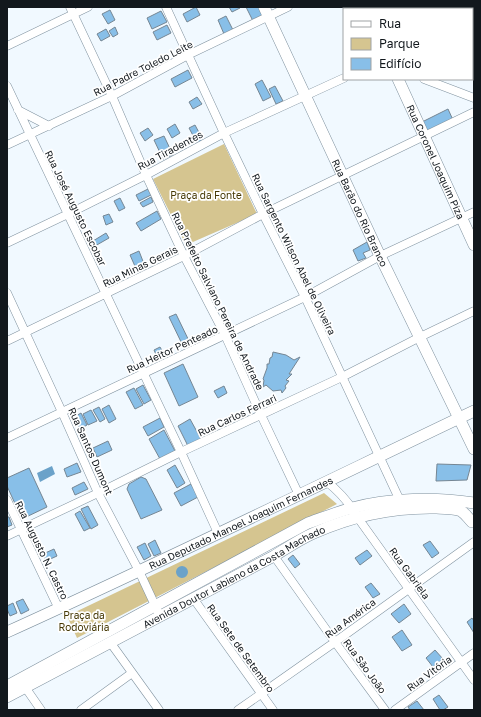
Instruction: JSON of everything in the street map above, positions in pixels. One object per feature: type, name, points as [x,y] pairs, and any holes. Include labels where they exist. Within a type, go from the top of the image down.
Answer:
[{"type":"main road","name":"Rua Barão do Rio Branco","points":[[266,12],[380,256],[474,449]]},
{"type":"main road","name":"Rua Coronel Joaquim Piza","points":[[401,82],[424,137],[474,245]]},
{"type":"main road","name":"Rua Deputado Manoel Joaquim Fernandes","points":[[7,632],[59,609],[474,411]]},
{"type":"main road","name":"Avenida Doutor Labieno da Costa Machado","points":[[7,686],[158,611],[193,598],[274,556],[313,533],[334,525],[402,505],[436,499],[474,502]]},
{"type":"main road","name":"Avenida Doutor Labieno da Costa Machado","points":[[7,697],[110,642],[158,611],[308,523],[352,508],[372,504],[460,510],[473,524]]},
{"type":"main road","points":[[473,524],[472,513],[474,509]]},
{"type":"street","points":[[7,46],[72,11],[88,7]]},
{"type":"street","name":"Rua Sargento Wilson Abel de Oliveira","points":[[166,7],[224,133],[305,297],[402,505]]},
{"type":"street","name":"Rua Padre Toledo Leite","points":[[7,145],[112,96],[266,12],[288,7]]},
{"type":"street","name":"Rua Prefeito Salviano Pereira de Andrade","points":[[72,11],[112,96],[146,175],[184,256],[225,335],[299,495]]},
{"type":"street","name":"Rua Tiradentes","points":[[7,243],[146,175],[224,133],[343,78]]},
{"type":"street","points":[[427,80],[474,98]]},
{"type":"street","name":"Rua José Augusto Escobar","points":[[7,86],[218,533]]},
{"type":"street","points":[[18,110],[49,126]]},
{"type":"street","name":"Rua Minas Gerais","points":[[7,341],[184,256],[263,214],[474,112]]},
{"type":"street","name":"Rua Heitor Penteado","points":[[7,438],[305,297],[380,256],[474,212]]},
{"type":"street","name":"Rua Santos Dumont","points":[[7,293],[98,493],[158,611]]},
{"type":"street","name":"Rua Carlos Ferrari","points":[[7,536],[181,452],[342,378],[420,337],[474,311]]},
{"type":"street","name":"Rua Gabriela","points":[[327,482],[336,488],[352,508],[474,680]]},
{"type":"street","name":"Rua Augusto N. Castro","points":[[7,500],[59,609]]},
{"type":"street","name":"Rua América","points":[[238,710],[474,542]]},
{"type":"street","name":"Rua São João","points":[[274,556],[385,710]]},
{"type":"street","name":"Rua Sete de Setembro","points":[[193,598],[273,710]]},
{"type":"street","points":[[110,642],[159,710]]},
{"type":"street","name":"Rua Vitória","points":[[395,710],[474,652]]},
{"type":"street","points":[[81,710],[132,673]]},
{"type":"street","points":[[25,687],[41,710]]},
{"type":"green space","name":"Praça da Fonte","points":[[224,144],[257,214],[186,245],[153,179]]},
{"type":"green space","name":"Praça da Rodoviária","points":[[324,493],[337,504],[77,638],[67,616]]},
{"type":"water","points":[[52,466],[55,474],[40,482],[37,473]]},
{"type":"water","points":[[180,566],[184,566],[188,572],[184,578],[180,578],[176,574],[176,570]]},
{"type":"building","points":[[196,7],[200,15],[187,22],[183,14]]},
{"type":"building","points":[[229,7],[239,7],[240,8],[232,12]]},
{"type":"building","points":[[246,7],[260,7],[265,17],[254,23]]},
{"type":"building","points":[[110,10],[115,20],[108,24],[102,14]]},
{"type":"building","points":[[161,11],[167,22],[152,29],[147,18]]},
{"type":"building","points":[[226,16],[233,30],[224,34],[218,20]]},
{"type":"building","points":[[167,25],[171,33],[157,40],[153,32]]},
{"type":"building","points":[[115,27],[118,34],[113,37],[109,31]]},
{"type":"building","points":[[106,29],[110,36],[101,41],[97,34]]},
{"type":"building","points":[[188,70],[192,78],[175,87],[171,79]]},
{"type":"building","points":[[262,80],[271,97],[263,101],[255,84]]},
{"type":"building","points":[[275,86],[283,101],[276,104],[269,89]]},
{"type":"building","points":[[197,97],[202,104],[193,109],[189,102]]},
{"type":"building","points":[[448,109],[453,120],[424,134],[420,123]]},
{"type":"building","points":[[175,124],[180,133],[172,138],[167,129]]},
{"type":"building","points":[[195,125],[203,140],[197,143],[189,128]]},
{"type":"building","points":[[148,128],[153,135],[145,141],[140,133]]},
{"type":"building","points":[[164,136],[173,155],[163,159],[154,140]]},
{"type":"building","points":[[148,189],[151,195],[139,201],[136,195]]},
{"type":"building","points":[[151,197],[153,202],[143,207],[140,203]]},
{"type":"building","points":[[120,198],[125,208],[119,211],[114,201]]},
{"type":"building","points":[[157,211],[161,219],[141,231],[136,223]]},
{"type":"building","points":[[109,214],[113,222],[106,225],[103,216]]},
{"type":"building","points":[[106,233],[109,238],[95,246],[93,241]]},
{"type":"building","points":[[367,242],[370,250],[363,253],[366,258],[358,261],[353,250]]},
{"type":"building","points":[[139,251],[146,269],[138,273],[130,255]]},
{"type":"building","points":[[176,314],[191,345],[184,348],[169,317]]},
{"type":"building","points":[[160,347],[164,354],[157,357],[154,350]]},
{"type":"building","points":[[273,352],[286,355],[294,360],[300,357],[289,374],[292,374],[286,380],[289,381],[282,393],[281,390],[273,391],[266,385],[263,387],[263,379],[267,364],[269,364]]},
{"type":"building","points":[[183,364],[198,397],[179,406],[164,373]]},
{"type":"building","points":[[143,385],[151,400],[144,404],[136,389]]},
{"type":"building","points":[[224,386],[227,393],[218,398],[214,391]]},
{"type":"building","points":[[134,388],[143,405],[135,409],[126,392]]},
{"type":"building","points":[[109,405],[116,419],[109,423],[102,409]]},
{"type":"building","points":[[99,407],[105,419],[100,422],[93,410]]},
{"type":"building","points":[[91,410],[97,421],[88,425],[83,414]]},
{"type":"building","points":[[81,413],[87,425],[80,429],[74,417]]},
{"type":"building","points":[[160,418],[164,427],[148,436],[143,427]]},
{"type":"building","points":[[190,419],[201,439],[188,446],[178,426]]},
{"type":"building","points":[[164,430],[175,451],[160,459],[149,439]]},
{"type":"building","points":[[108,441],[112,450],[97,457],[93,448]]},
{"type":"building","points":[[77,463],[81,472],[67,477],[64,469]]},
{"type":"building","points":[[437,464],[471,465],[467,480],[436,481]]},
{"type":"building","points":[[175,465],[185,483],[177,488],[167,470]]},
{"type":"building","points":[[29,468],[47,507],[22,519],[7,486],[7,478]]},
{"type":"building","points":[[141,477],[146,479],[162,510],[141,519],[127,489],[129,484]]},
{"type":"building","points":[[84,482],[88,489],[75,495],[72,488]]},
{"type":"building","points":[[191,484],[198,497],[181,506],[174,493]]},
{"type":"building","points":[[88,506],[98,525],[91,529],[81,509]]},
{"type":"building","points":[[80,511],[90,528],[84,531],[75,514]]},
{"type":"building","points":[[7,517],[9,517],[12,525],[7,527]]},
{"type":"building","points":[[155,540],[161,553],[154,556],[148,544]]},
{"type":"building","points":[[430,541],[439,553],[432,558],[423,545]]},
{"type":"building","points":[[145,543],[151,556],[144,560],[137,547]]},
{"type":"building","points":[[54,549],[57,556],[46,561],[43,554]]},
{"type":"building","points":[[367,550],[372,556],[360,565],[355,558]]},
{"type":"building","points":[[293,555],[300,564],[295,568],[288,559]]},
{"type":"building","points":[[371,583],[380,594],[373,598],[365,587]]},
{"type":"building","points":[[23,599],[29,610],[21,614],[16,602]]},
{"type":"building","points":[[13,603],[17,613],[10,616],[7,606]]},
{"type":"building","points":[[404,604],[411,614],[399,623],[391,614]]},
{"type":"building","points":[[472,618],[474,621],[474,633],[467,622]]},
{"type":"building","points":[[402,630],[412,645],[402,651],[392,637]]},
{"type":"building","points":[[435,650],[443,659],[433,667],[426,658]]},
{"type":"building","points":[[439,695],[448,707],[443,710],[440,710],[433,699]]},
{"type":"building","points":[[417,701],[424,710],[410,710],[408,707]]}]
